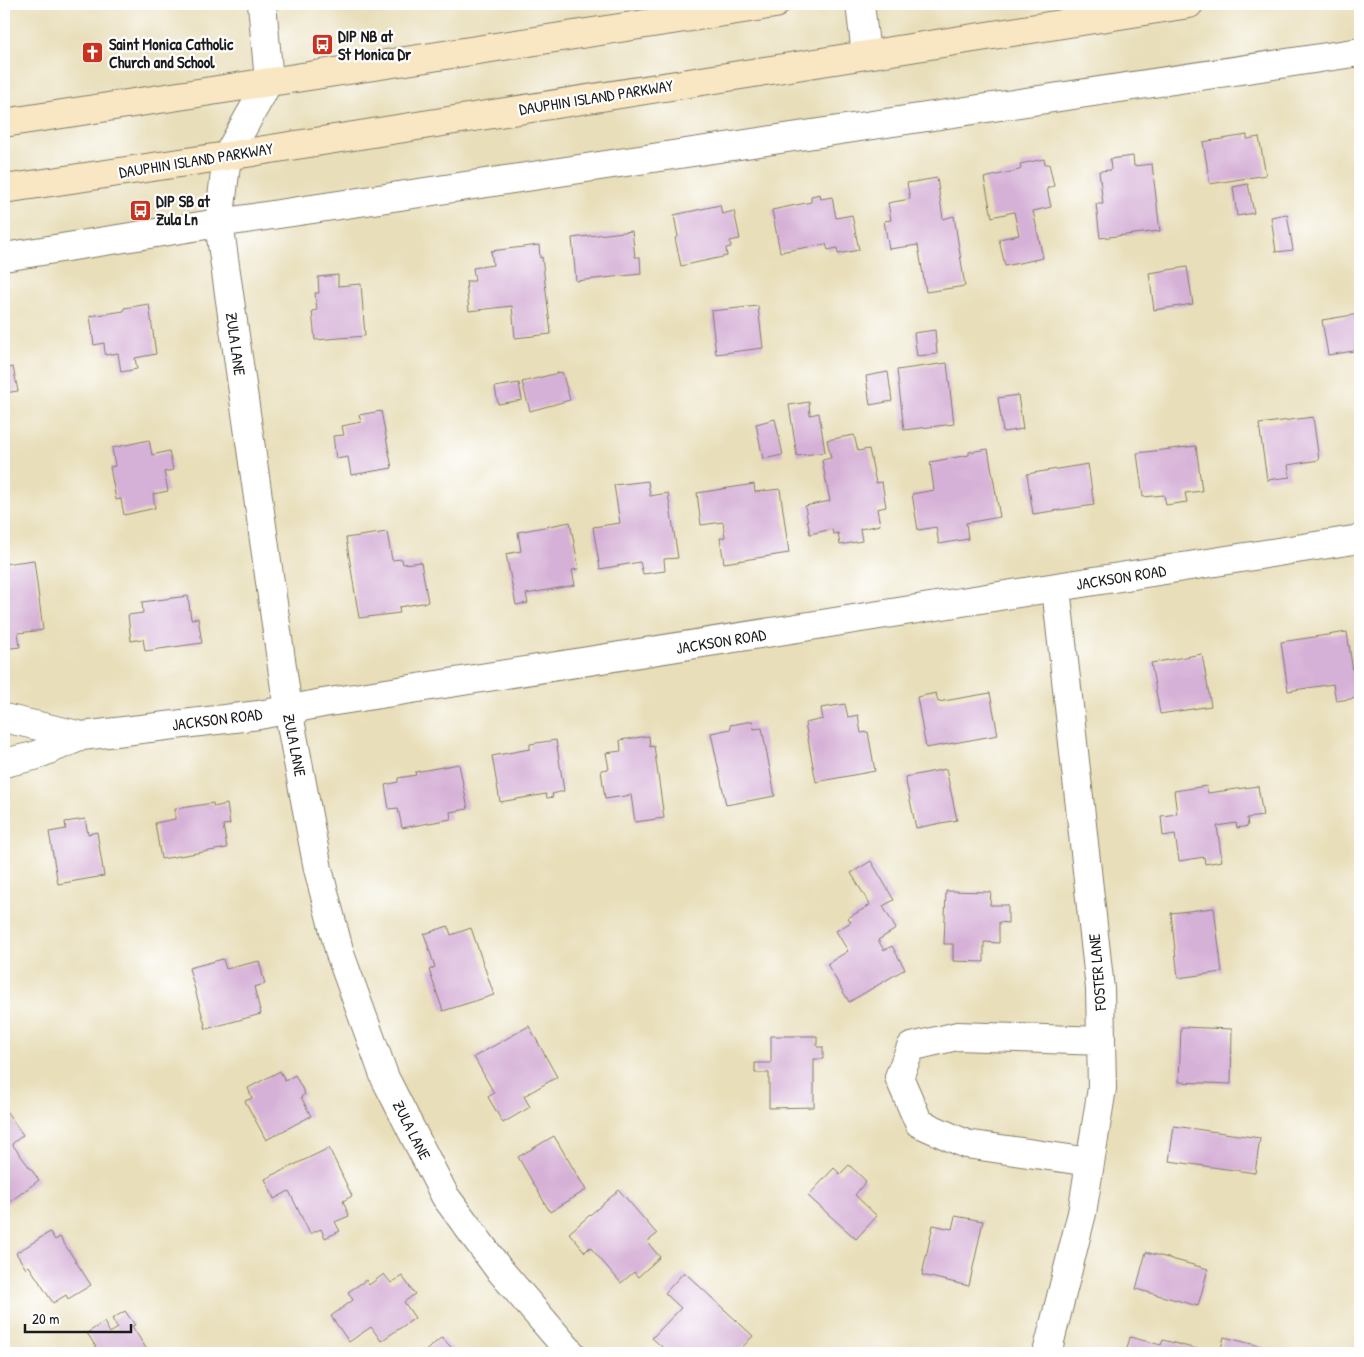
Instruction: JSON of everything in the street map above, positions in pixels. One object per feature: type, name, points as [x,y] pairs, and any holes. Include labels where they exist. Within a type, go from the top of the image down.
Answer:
[{"type":"main road","points":[[4,123],[775,4]]},
{"type":"main road","name":"DAUPHIN ISLAND PARKWAY","points":[[4,189],[227,156],[1189,4]]},
{"type":"street","points":[[262,4],[269,82]]},
{"type":"street","points":[[860,4],[866,54]]},
{"type":"street","points":[[4,257],[1360,52]]},
{"type":"street","name":"ZULA LANE","points":[[269,82],[227,156],[219,223],[288,709],[318,869],[340,954],[385,1078],[445,1196],[498,1268],[571,1353]]},
{"type":"street","name":"JACKSON ROAD","points":[[4,763],[34,756],[82,736],[259,714],[1360,539]]},
{"type":"street","name":"FOSTER LANE","points":[[1047,1353],[1082,1212],[1102,1088],[1100,989],[1056,588]]},
{"type":"street","name":"JACKSON ROAD","points":[[4,718],[82,736]]},
{"type":"street","points":[[1090,1162],[966,1144],[919,1124],[899,1077],[910,1046],[957,1036],[1101,1041]]},
{"type":"building","points":[[1247,135],[1247,139],[1259,137],[1266,175],[1210,184],[1203,142]]},
{"type":"building","points":[[1133,156],[1134,166],[1152,164],[1160,231],[1100,238],[1096,204],[1103,204],[1099,171],[1111,170],[1110,159]]},
{"type":"building","points":[[1044,159],[1045,164],[1049,164],[1054,186],[1047,188],[1051,207],[1033,211],[1043,258],[1005,266],[999,239],[1019,235],[1014,212],[992,217],[984,178],[1019,170],[1021,169],[1020,164]]},
{"type":"building","points":[[937,178],[943,219],[954,216],[965,286],[926,292],[918,245],[889,249],[884,221],[891,220],[888,203],[910,199],[907,183]]},
{"type":"building","points":[[1248,184],[1254,213],[1237,216],[1233,187]]},
{"type":"building","points":[[820,194],[821,199],[832,197],[836,218],[852,215],[859,250],[838,254],[837,248],[828,250],[826,244],[780,252],[772,210],[811,202],[811,196]]},
{"type":"building","points":[[720,205],[722,214],[734,211],[740,239],[730,241],[731,247],[726,248],[727,256],[681,266],[675,238],[678,237],[674,215]]},
{"type":"building","points":[[1287,214],[1293,250],[1276,252],[1271,217]]},
{"type":"building","points":[[632,231],[635,257],[640,257],[641,274],[576,281],[572,238]]},
{"type":"building","points":[[539,245],[551,334],[515,338],[512,306],[469,311],[466,281],[475,281],[473,268],[493,265],[491,251]]},
{"type":"building","points":[[1187,267],[1193,304],[1154,310],[1149,273]]},
{"type":"building","points":[[338,275],[338,286],[361,284],[365,336],[315,340],[312,311],[317,310],[315,293],[319,293],[318,277]]},
{"type":"building","points":[[149,304],[156,354],[135,358],[137,369],[121,372],[118,353],[105,355],[104,343],[94,345],[90,316],[124,311],[124,308]]},
{"type":"building","points":[[758,306],[763,348],[716,354],[711,311]]},
{"type":"building","points":[[1359,314],[1360,350],[1328,355],[1322,320]]},
{"type":"building","points":[[935,330],[937,354],[917,356],[914,333]]},
{"type":"building","points":[[947,363],[954,424],[904,430],[897,370]]},
{"type":"building","points":[[13,367],[18,391],[4,393],[4,369]]},
{"type":"building","points":[[562,372],[570,400],[530,411],[522,382]]},
{"type":"building","points":[[888,372],[892,401],[870,405],[866,376]]},
{"type":"building","points":[[519,383],[522,400],[498,404],[495,387]]},
{"type":"building","points":[[1018,395],[1023,429],[1003,432],[998,398]]},
{"type":"building","points":[[809,402],[810,415],[819,413],[825,452],[797,456],[789,405]]},
{"type":"building","points":[[381,411],[392,468],[351,475],[348,457],[336,459],[333,436],[344,435],[342,426],[361,422],[359,415]]},
{"type":"building","points":[[1313,417],[1319,460],[1288,465],[1290,477],[1267,480],[1259,424]]},
{"type":"building","points":[[775,419],[783,455],[763,459],[756,424]]},
{"type":"building","points":[[854,435],[858,451],[869,449],[876,483],[882,482],[886,507],[877,509],[880,525],[860,529],[862,541],[840,545],[838,533],[833,534],[832,529],[810,534],[805,506],[830,501],[822,460],[831,458],[827,440]]},
{"type":"building","points":[[149,440],[152,455],[169,451],[173,470],[164,472],[168,491],[153,494],[155,508],[124,515],[121,499],[116,500],[110,467],[115,466],[112,448]]},
{"type":"building","points":[[1196,446],[1202,491],[1185,493],[1187,502],[1166,505],[1164,495],[1143,497],[1137,453]]},
{"type":"building","points":[[988,449],[1000,517],[966,523],[968,539],[939,544],[936,527],[918,530],[912,494],[934,490],[930,462],[969,455],[969,452]]},
{"type":"building","points":[[1088,464],[1094,505],[1033,514],[1027,474]]},
{"type":"building","points":[[648,481],[650,496],[668,493],[678,558],[664,559],[665,571],[643,574],[640,562],[600,569],[593,527],[620,523],[614,485]]},
{"type":"building","points":[[754,484],[755,492],[780,489],[789,553],[724,563],[720,538],[725,537],[723,522],[701,525],[697,493]]},
{"type":"building","points":[[570,522],[579,569],[572,570],[575,585],[526,594],[528,603],[516,605],[506,554],[521,551],[518,532]]},
{"type":"building","points":[[387,532],[392,560],[402,559],[403,564],[421,562],[428,602],[399,607],[400,613],[359,618],[346,538]]},
{"type":"building","points":[[34,560],[43,630],[18,633],[20,647],[4,649],[4,564]]},
{"type":"building","points":[[188,596],[191,619],[198,618],[202,643],[145,651],[143,639],[131,641],[128,615],[143,613],[142,602]]},
{"type":"building","points":[[1347,632],[1357,698],[1336,701],[1333,684],[1288,691],[1281,642]]},
{"type":"building","points":[[1202,654],[1211,706],[1160,714],[1151,663]]},
{"type":"building","points":[[936,693],[938,702],[990,693],[998,735],[926,748],[917,697]]},
{"type":"building","points":[[845,704],[848,717],[858,715],[861,733],[868,732],[875,771],[816,782],[805,723],[823,719],[821,708]]},
{"type":"building","points":[[753,721],[754,729],[762,728],[775,796],[726,805],[711,733],[731,729],[730,725]]},
{"type":"building","points":[[649,736],[650,747],[654,746],[664,818],[635,822],[631,795],[605,799],[601,770],[609,769],[606,753],[621,751],[620,740]]},
{"type":"building","points":[[556,740],[564,791],[552,794],[553,797],[547,798],[546,794],[500,802],[492,756],[530,749],[530,744]]},
{"type":"building","points":[[459,764],[468,809],[450,812],[451,819],[402,828],[398,808],[389,809],[385,785],[398,782],[398,778],[416,775],[415,772]]},
{"type":"building","points":[[946,769],[957,820],[916,828],[905,777]]},
{"type":"building","points":[[1206,786],[1208,793],[1258,786],[1263,816],[1247,818],[1248,826],[1237,828],[1236,823],[1217,826],[1222,861],[1205,864],[1204,857],[1179,861],[1175,834],[1163,836],[1161,816],[1177,814],[1174,791]]},
{"type":"building","points":[[213,803],[214,807],[227,804],[230,824],[223,825],[227,848],[161,859],[155,823],[175,819],[175,809]]},
{"type":"building","points":[[85,819],[88,834],[97,832],[104,876],[58,884],[49,832],[66,829],[65,822]]},
{"type":"building","points":[[871,861],[894,900],[883,906],[896,929],[878,940],[884,950],[892,946],[905,969],[849,1002],[827,964],[848,951],[836,931],[851,922],[848,918],[870,905],[851,873]]},
{"type":"building","points":[[946,891],[991,892],[990,905],[1008,905],[1008,923],[999,922],[999,943],[984,942],[984,962],[953,961],[953,944],[944,944]]},
{"type":"building","points":[[1214,908],[1222,972],[1178,978],[1171,913]]},
{"type":"building","points":[[448,926],[451,935],[471,928],[494,995],[443,1011],[429,970],[435,967],[424,934]]},
{"type":"building","points":[[223,959],[226,969],[259,961],[265,984],[254,987],[261,1014],[206,1029],[189,968]]},
{"type":"building","points":[[529,1026],[557,1077],[524,1096],[530,1107],[503,1123],[488,1097],[494,1093],[474,1057]]},
{"type":"building","points":[[1181,1027],[1232,1029],[1231,1084],[1179,1082]]},
{"type":"building","points":[[771,1036],[817,1036],[817,1047],[823,1047],[823,1059],[814,1059],[814,1107],[769,1108],[769,1073],[755,1073],[755,1063],[771,1063]]},
{"type":"building","points":[[280,1071],[285,1081],[295,1075],[305,1094],[301,1097],[311,1116],[266,1140],[245,1101],[252,1098],[248,1088]]},
{"type":"building","points":[[4,1108],[23,1135],[12,1144],[39,1180],[4,1206]]},
{"type":"building","points":[[1174,1126],[1260,1138],[1255,1173],[1169,1161]]},
{"type":"building","points":[[554,1136],[586,1190],[550,1212],[518,1157]]},
{"type":"building","points":[[329,1148],[352,1196],[343,1201],[349,1216],[335,1222],[340,1231],[325,1238],[321,1229],[310,1234],[289,1191],[274,1199],[265,1179]]},
{"type":"building","points":[[849,1165],[866,1181],[855,1195],[877,1216],[856,1239],[808,1196],[834,1168],[840,1174]]},
{"type":"building","points":[[619,1190],[657,1234],[647,1242],[660,1257],[638,1277],[634,1272],[621,1283],[590,1247],[585,1252],[569,1233]]},
{"type":"building","points":[[955,1216],[983,1221],[969,1286],[922,1275],[933,1225],[952,1229]]},
{"type":"building","points":[[50,1232],[55,1240],[60,1237],[91,1285],[68,1299],[66,1295],[53,1303],[29,1266],[26,1269],[16,1253]]},
{"type":"building","points":[[1146,1252],[1208,1269],[1198,1306],[1136,1289]]},
{"type":"building","points":[[684,1272],[753,1336],[737,1353],[669,1353],[652,1338],[681,1308],[665,1293]]},
{"type":"building","points":[[384,1274],[391,1283],[402,1276],[415,1294],[404,1302],[415,1318],[381,1341],[371,1327],[349,1342],[331,1316],[353,1300],[348,1292],[366,1280],[369,1285]]},
{"type":"building","points":[[125,1311],[135,1325],[132,1326],[149,1353],[100,1353],[87,1333],[104,1322],[110,1333],[118,1328],[112,1319]]},
{"type":"building","points":[[442,1337],[456,1353],[423,1353]]},
{"type":"building","points":[[1130,1337],[1161,1345],[1163,1340],[1200,1350],[1200,1353],[1126,1353]]},
{"type":"building","points":[[1224,1337],[1288,1353],[1220,1353]]},
{"type":"place","name":"DIP NB at St Monica Dr","points":[[322,45]]},
{"type":"place","name":"Saint Monica Catholic Church and School","points":[[93,53]]},
{"type":"place","name":"DIP SB at Zula Ln","points":[[140,210]]}]
